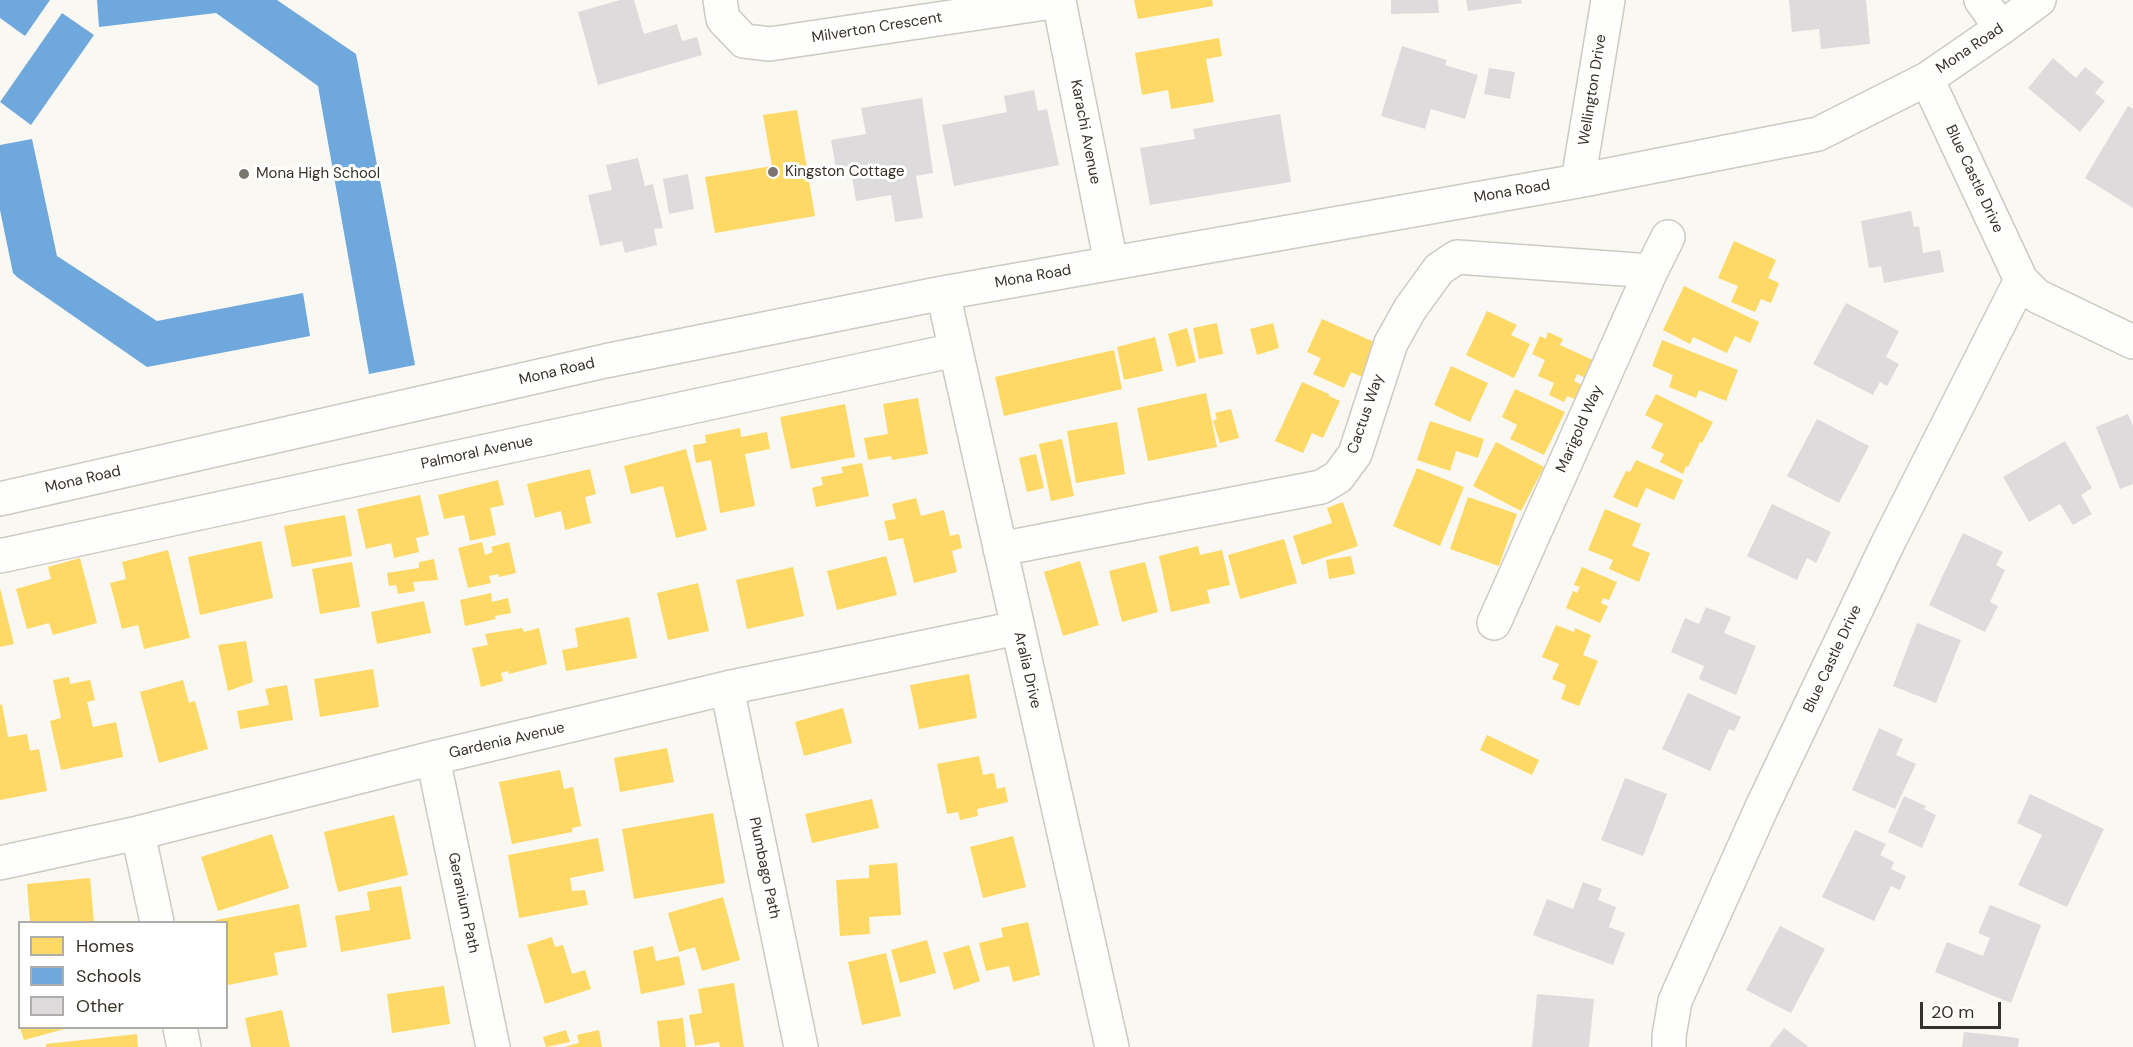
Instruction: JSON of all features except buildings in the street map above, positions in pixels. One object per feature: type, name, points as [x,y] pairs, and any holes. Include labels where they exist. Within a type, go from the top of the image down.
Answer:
[{"type":"street","name":"Milverton Crescent","points":[[720,0],[723,19],[744,41],[770,44],[1059,0]]},
{"type":"street","name":"Karachi Avenue","points":[[1059,0],[1111,264]]},
{"type":"street","name":"Wellington Drive","points":[[1578,181],[1608,0]]},
{"type":"street","points":[[1981,0],[2001,28]]},
{"type":"street","name":"Mona Road","points":[[0,499],[593,363],[943,293],[1578,181],[1818,134],[1927,79],[2039,0]]},
{"type":"street","name":"Blue Castle Drive","points":[[1927,79],[2021,280],[2037,296],[2133,342]]},
{"type":"street","name":"Marigold Way","points":[[1494,623],[1668,237]]},
{"type":"street","name":"Cactus Way","points":[[1000,549],[1321,487],[1338,477],[1355,454],[1391,343],[1410,309],[1439,268],[1457,257],[1651,271]]},
{"type":"street","name":"Blue Castle Drive","points":[[1669,1047],[1675,1001],[1762,807],[1888,543],[2021,280]]},
{"type":"street","name":"Aralia Drive","points":[[943,293],[1112,1047]]},
{"type":"street","name":"Palmoral Avenue","points":[[0,556],[955,350]]},
{"type":"street","name":"Gardenia Avenue","points":[[0,863],[138,833],[433,758],[727,688],[1017,628]]},
{"type":"street","name":"Plumbago Path","points":[[727,688],[801,1047]]},
{"type":"street","name":"Geranium Path","points":[[433,758],[493,1047]]},
{"type":"street","points":[[138,833],[157,921]]},
{"type":"street","points":[[180,1029],[184,1047]]},
{"type":"place","name":"Kingston Cottage","points":[[773,172]]},
{"type":"place","name":"Mona High School","points":[[244,174]]}]
